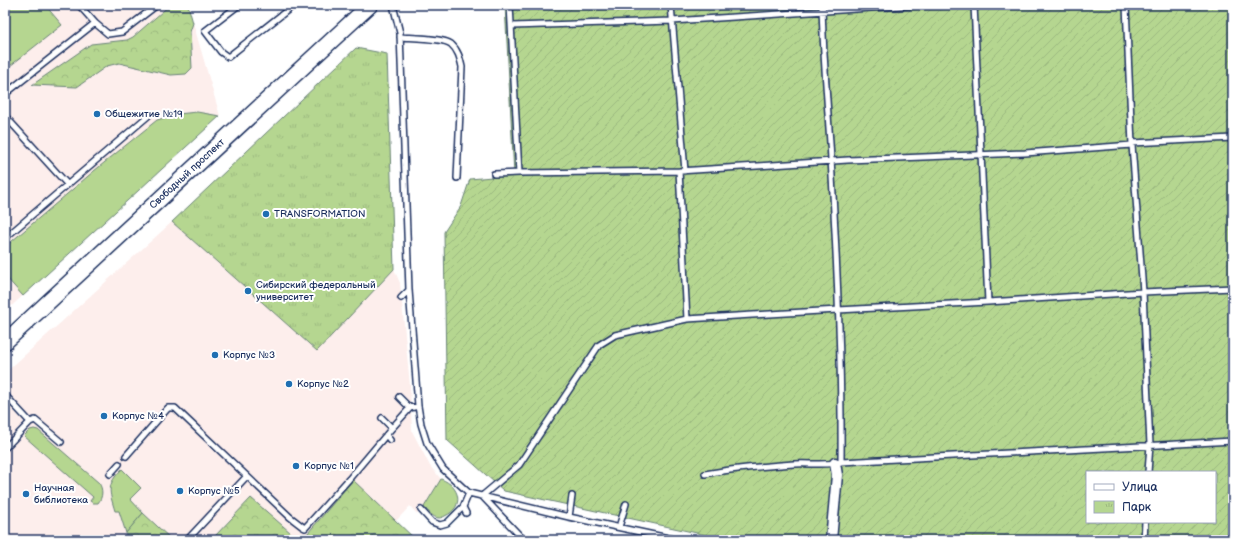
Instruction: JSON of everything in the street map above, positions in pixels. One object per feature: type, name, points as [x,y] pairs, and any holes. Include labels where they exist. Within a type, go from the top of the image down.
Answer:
[{"type":"main road","name":"Свободный проспект","points":[[5,342],[370,5]]},
{"type":"street","points":[[831,540],[838,462]]},
{"type":"lane","points":[[78,5],[108,34],[122,32],[156,5]]},
{"type":"lane","points":[[239,5],[205,31],[221,52],[228,57],[294,5]]},
{"type":"lane","points":[[394,5],[400,37],[409,290],[418,406],[421,424],[427,443],[443,469],[469,493],[569,517],[678,540]]},
{"type":"lane","points":[[510,5],[519,173]]},
{"type":"lane","points":[[671,5],[685,170]]},
{"type":"lane","points":[[512,26],[672,21],[822,8],[917,5]]},
{"type":"lane","points":[[974,5],[988,302]]},
{"type":"lane","points":[[1126,5],[1132,144],[1143,292],[1150,445],[1148,471]]},
{"type":"lane","points":[[822,8],[838,310],[841,405],[838,462]]},
{"type":"lane","points":[[5,94],[95,23]]},
{"type":"lane","points":[[400,37],[438,40],[450,43],[458,52],[462,67],[457,178]]},
{"type":"lane","points":[[5,116],[67,184]]},
{"type":"lane","points":[[5,238],[148,116]]},
{"type":"lane","points":[[494,174],[679,171],[981,154],[1025,153],[1132,144],[1233,138]]},
{"type":"lane","points":[[679,171],[687,319]]},
{"type":"lane","points":[[482,496],[519,465],[599,345],[615,335],[687,319],[1233,288]]},
{"type":"lane","points":[[401,298],[409,290]]},
{"type":"lane","points":[[5,395],[30,422]]},
{"type":"lane","points":[[399,397],[410,408]]},
{"type":"lane","points":[[126,456],[168,408],[174,408],[290,517],[305,528],[410,408],[418,406]]},
{"type":"lane","points":[[382,418],[392,428]]},
{"type":"lane","points":[[5,448],[30,422],[35,420],[61,442]]},
{"type":"lane","points":[[386,435],[390,440]]},
{"type":"lane","points":[[704,474],[723,470],[796,464],[1233,441]]},
{"type":"lane","points":[[110,474],[119,464]]},
{"type":"lane","points":[[187,540],[247,476]]},
{"type":"lane","points":[[422,510],[432,522],[440,525],[447,523],[463,508],[469,493]]},
{"type":"lane","points":[[482,496],[524,540]]},
{"type":"lane","points":[[569,517],[572,496]]},
{"type":"lane","points":[[619,527],[626,504]]},
{"type":"lane","points":[[463,508],[466,513]]},
{"type":"lane","points":[[1144,540],[1145,523]]},
{"type":"shaded area","points":[[5,5],[188,5],[220,116],[5,312]]},
{"type":"shaded area","name":"Сибирский федеральный университет","points":[[356,48],[387,54],[394,269],[400,283],[410,386],[412,431],[430,466],[441,479],[424,507],[417,514],[410,506],[396,521],[353,480],[302,540],[299,540],[251,498],[211,540],[172,540],[143,513],[126,533],[126,540],[5,540],[5,373],[172,222]]},
{"type":"green space","points":[[5,5],[45,5],[62,25],[5,70]]},
{"type":"green space","points":[[170,5],[188,5],[193,23],[190,32],[192,68],[186,74],[171,75],[119,63],[107,66],[77,87],[32,85],[91,44],[127,40],[133,37]]},
{"type":"green space","points":[[505,5],[1233,5],[1233,540],[729,540],[504,491],[447,440],[444,232],[461,206],[470,179],[514,175]]},
{"type":"green space","points":[[356,48],[387,54],[394,269],[317,351],[172,222]]},
{"type":"green space","points":[[197,112],[220,116],[23,296],[5,276],[5,247],[94,171],[157,120],[178,114]]},
{"type":"green space","points":[[30,430],[38,430],[99,483],[102,493],[98,503],[93,503],[90,501],[93,497],[24,436]]},
{"type":"green space","points":[[122,469],[141,488],[130,499],[143,513],[126,533],[119,511],[115,511],[110,493],[113,480]]},
{"type":"green space","points":[[441,479],[452,486],[456,491],[458,502],[451,512],[444,517],[437,518],[424,507]]},
{"type":"green space","points":[[353,480],[416,540],[302,540]]},
{"type":"green space","points":[[251,498],[299,540],[221,540],[215,536]]},
{"type":"green space","points":[[143,513],[172,540],[126,540],[126,533]]},
{"type":"place","name":"Общежитие №19","points":[[97,114]]},
{"type":"place","name":"TRANSFORMATION","points":[[266,214]]},
{"type":"place","name":"Сибирский федеральный университет","points":[[248,291]]},
{"type":"place","name":"Корпус №3","points":[[215,355]]},
{"type":"place","name":"Корпус №2","points":[[289,384]]},
{"type":"place","name":"Корпус №4","points":[[104,416]]},
{"type":"place","name":"Корпус №1","points":[[296,466]]},
{"type":"place","name":"Корпус №5","points":[[180,491]]},
{"type":"place","name":"Научная библиотека","points":[[26,494]]}]
